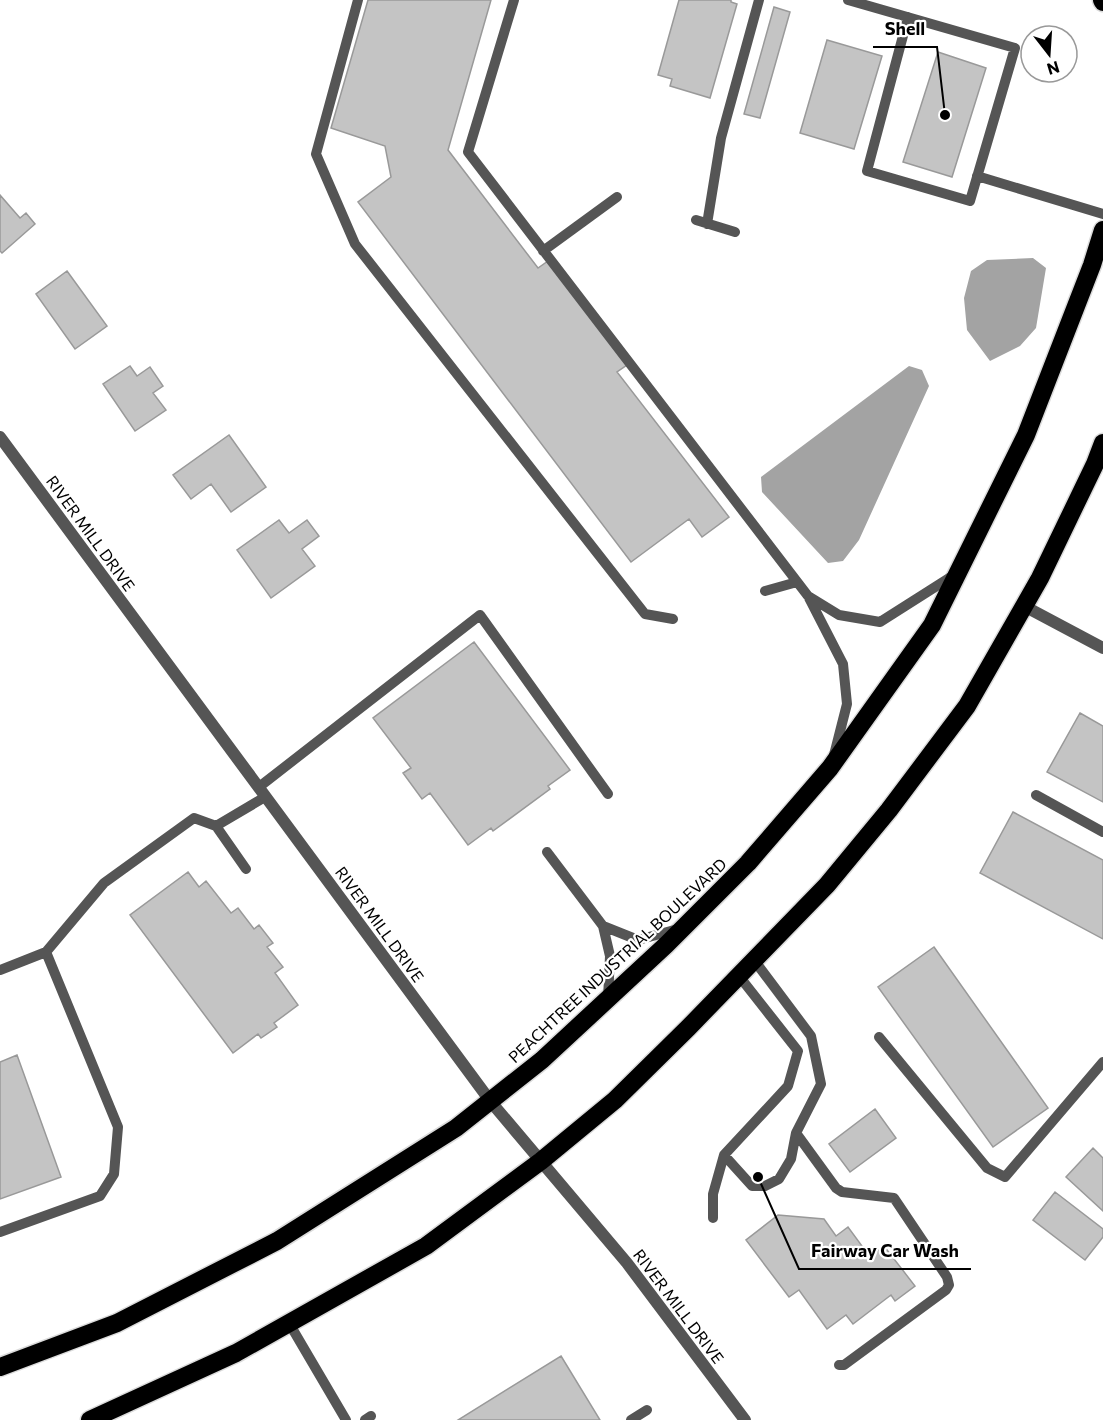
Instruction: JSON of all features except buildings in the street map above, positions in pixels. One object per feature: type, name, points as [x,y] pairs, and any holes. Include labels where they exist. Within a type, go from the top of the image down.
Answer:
[{"type":"highway","name":"PEACHTREE INDUSTRIAL BOULEVARD","points":[[0,1367],[117,1323],[277,1241],[456,1128],[542,1060],[684,927],[748,863],[830,768],[932,625],[1026,435],[1103,231]]},
{"type":"highway","points":[[90,1420],[236,1353],[426,1246],[541,1161],[615,1100],[826,885],[889,810],[967,706],[1040,578],[1095,464],[1103,442]]},
{"type":"street","name":"RIVER MILL DRIVE","points":[[0,437],[491,1102],[627,1263],[745,1420]]},
{"type":"street","points":[[1024,606],[1103,648]]},
{"type":"lane","points":[[358,0],[316,154],[355,244],[645,614],[673,619]]},
{"type":"lane","points":[[514,0],[468,152],[808,596],[843,664],[847,704],[830,768]]},
{"type":"lane","points":[[707,224],[721,138],[759,0]]},
{"type":"lane","points":[[848,0],[908,17],[1015,48],[970,201],[867,171],[908,17]]},
{"type":"lane","points":[[977,176],[1103,214]]},
{"type":"lane","points":[[543,251],[617,197]]},
{"type":"lane","points":[[696,220],[735,232]]},
{"type":"lane","points":[[808,596],[839,615],[880,622],[957,573]]},
{"type":"lane","points":[[765,591],[796,582]]},
{"type":"lane","points":[[216,826],[262,792],[480,615],[608,794]]},
{"type":"lane","points":[[1036,795],[1103,832]]},
{"type":"lane","points":[[0,970],[46,952],[104,884],[194,818],[216,826],[246,869]]},
{"type":"lane","points":[[547,852],[603,926],[610,956],[608,999]]},
{"type":"lane","points":[[603,926],[638,940],[684,927]]},
{"type":"lane","points":[[0,1232],[100,1196],[114,1174],[118,1126],[46,952]]},
{"type":"lane","points":[[724,1155],[752,1186],[765,1186],[779,1179],[791,1159],[796,1133],[821,1084],[811,1036],[754,960]]},
{"type":"lane","points":[[713,1218],[713,1194],[724,1155],[788,1086],[798,1051],[739,976]]},
{"type":"lane","points":[[879,1037],[987,1168],[1005,1177],[1103,1062]]},
{"type":"lane","points":[[796,1133],[836,1188],[842,1192],[894,1198],[947,1277],[949,1285],[946,1290],[841,1365]]},
{"type":"lane","points":[[289,1323],[346,1420]]},
{"type":"lane","points":[[631,1420],[646,1410]]},
{"type":"shaded area","points":[[1033,258],[1046,268],[1036,328],[1020,346],[990,361],[967,330],[964,298],[971,271],[987,260]]},
{"type":"shaded area","points":[[909,366],[922,370],[929,386],[859,540],[843,561],[828,563],[762,492],[761,477]]},
{"type":"place","name":"Shell","points":[[945,115]]},
{"type":"place","name":"Fairway Car Wash","points":[[758,1177]]}]
